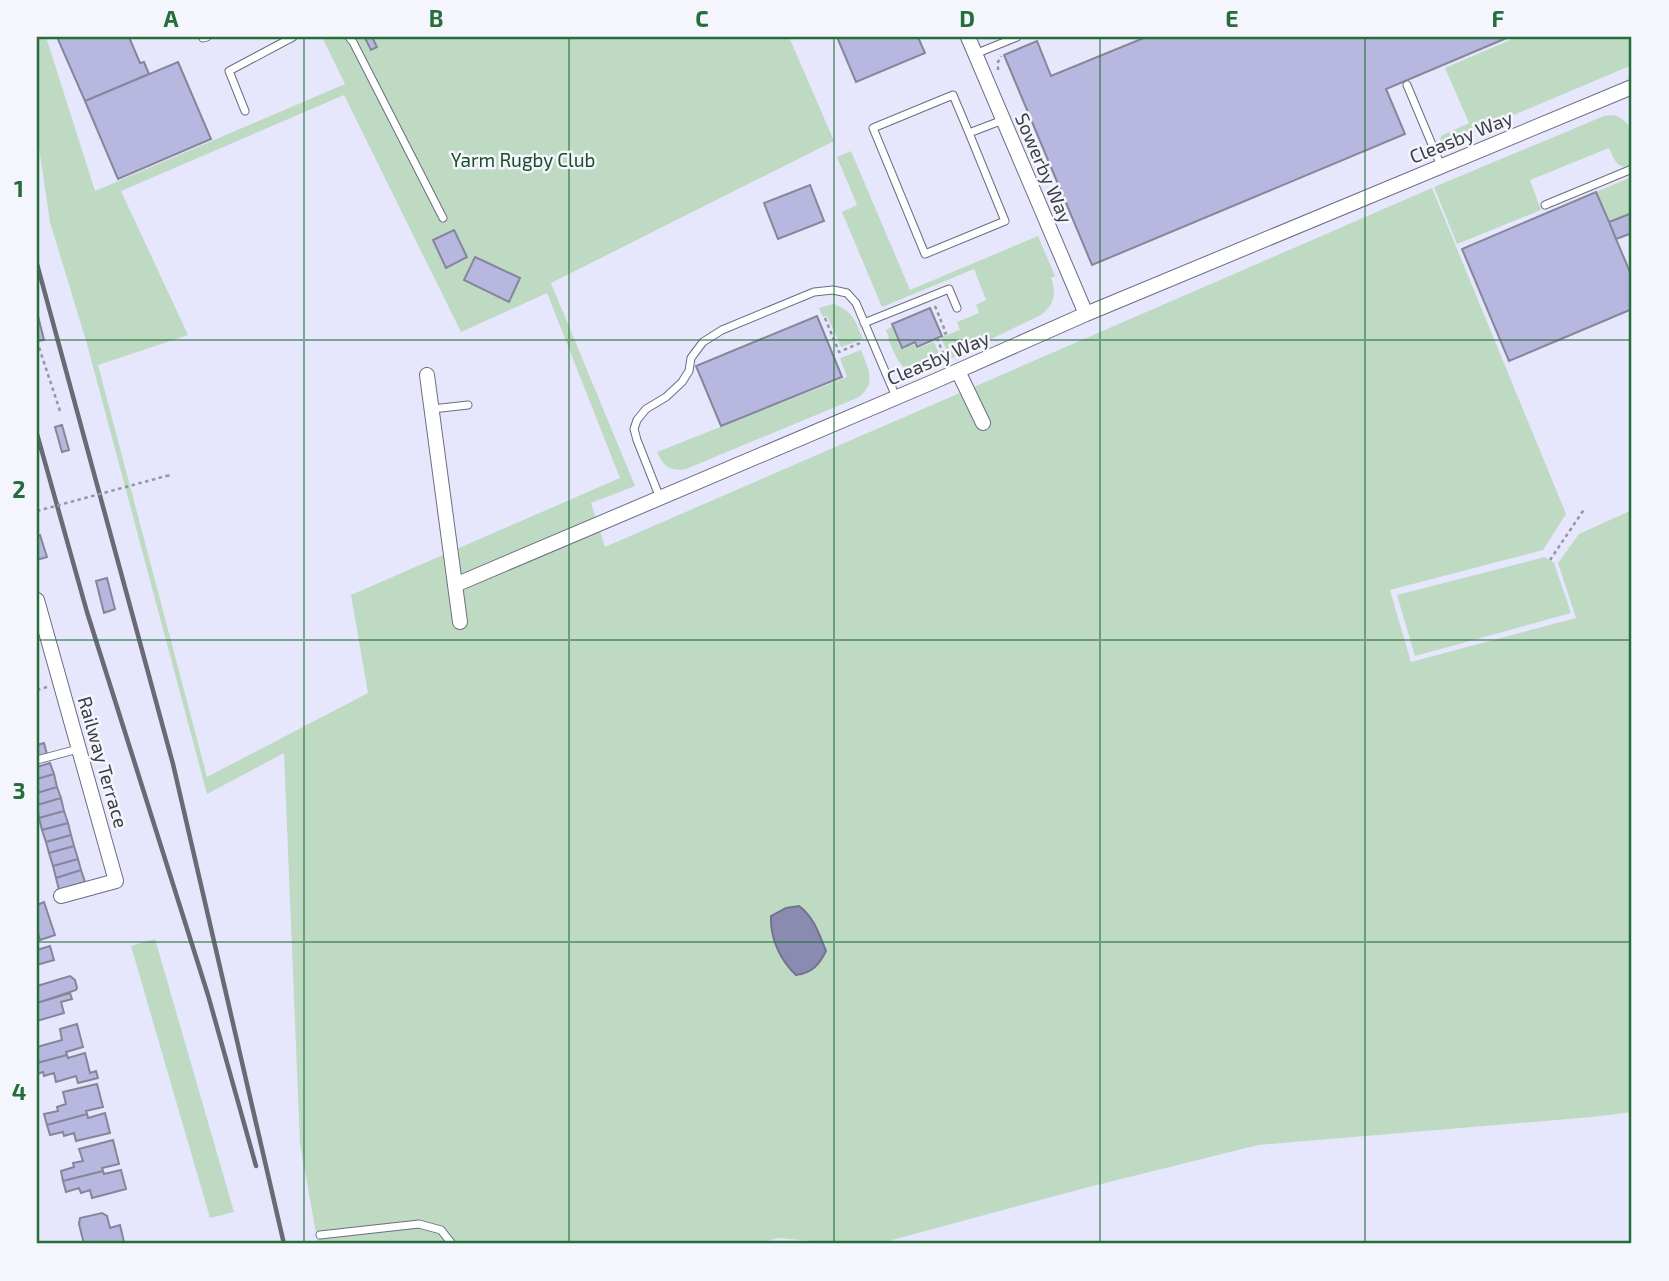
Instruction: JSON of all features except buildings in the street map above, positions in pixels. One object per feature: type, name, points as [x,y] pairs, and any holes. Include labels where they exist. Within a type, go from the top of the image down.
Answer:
[{"type":"street","name":"Sowerby Way","points":[[968,37],[1086,314]]},
{"type":"street","name":"Cleasby Way","points":[[455,585],[896,397],[953,367],[1632,87]]},
{"type":"street","points":[[953,367],[983,424]]},
{"type":"street","points":[[427,375],[460,622]]},
{"type":"street","name":"Railway Terrace","points":[[37,600],[116,881],[61,896]]},
{"type":"lane","points":[[244,111],[229,71],[293,37]]},
{"type":"lane","points":[[349,37],[443,218]]},
{"type":"lane","points":[[975,54],[1017,37]]},
{"type":"lane","points":[[1407,85],[1441,166]]},
{"type":"lane","points":[[953,95],[969,133],[1005,221],[925,254],[873,128],[953,95]]},
{"type":"lane","points":[[969,133],[1003,120]]},
{"type":"lane","points":[[1545,205],[1632,169]]},
{"type":"lane","points":[[864,323],[949,289],[957,308]]},
{"type":"lane","points":[[660,498],[637,440],[634,429],[637,420],[646,409],[682,383],[689,371],[691,358],[703,342],[722,330],[814,292],[833,290],[847,293],[856,303],[896,397]]},
{"type":"lane","points":[[432,409],[468,405]]},
{"type":"lane","points":[[37,760],[79,748]]},
{"type":"lane","points":[[320,1235],[419,1224],[441,1230],[452,1244]]},
{"type":"path","points":[[933,302],[946,333],[942,335]]},
{"type":"path","points":[[825,318],[839,352],[871,339]]},
{"type":"path","points":[[937,338],[953,367]]},
{"type":"path","points":[[37,341],[60,411]]},
{"type":"path","points":[[37,511],[172,475]]},
{"type":"path","points":[[1550,560],[1585,508]]},
{"type":"green space","name":"Yarm Rugby Club","points":[[37,37],[46,37],[95,191],[345,84],[322,37],[789,37],[834,141],[551,283],[635,486],[591,503],[605,547],[1432,188],[1566,514],[1543,550],[1390,590],[1411,662],[1576,618],[1558,563],[1579,534],[1632,510],[1632,1112],[1258,1145],[877,1244],[778,1238],[757,1244],[318,1244],[300,1144],[284,753],[207,794],[87,344],[50,222],[37,134]],"holes":[[[344,95],[461,332],[547,293],[620,478],[351,595],[368,693],[207,777],[98,365],[188,335],[121,191]]]},
{"type":"green space","points":[[1517,37],[1632,37],[1632,65],[1443,145],[1440,143],[1441,136],[1469,123],[1445,68]]},
{"type":"green space","points":[[1615,115],[1631,130],[1632,165],[1619,165],[1609,148],[1530,180],[1541,210],[1457,244],[1434,187],[1604,116]]},
{"type":"green space","points":[[851,151],[910,290],[1038,236],[1055,276],[1051,278],[1054,294],[1049,307],[1041,315],[950,359],[941,337],[960,330],[957,322],[979,313],[976,305],[986,300],[974,269],[882,307],[842,212],[857,205],[837,157]]},
{"type":"green space","points":[[1632,177],[1632,213],[1609,222],[1596,192]]},
{"type":"green space","points":[[833,304],[849,313],[863,339],[841,347],[827,316],[823,317],[819,308]]},
{"type":"green space","points":[[892,327],[901,349],[914,344],[916,349],[934,342],[943,363],[913,371],[902,366],[888,339],[886,330]]},
{"type":"green space","points":[[861,350],[870,376],[867,387],[857,398],[686,469],[671,469],[659,457],[657,452],[847,377],[840,358]]},
{"type":"green space","points":[[1545,557],[1554,563],[1571,613],[1415,656],[1397,595]]},
{"type":"green space","points":[[155,939],[234,1212],[210,1218],[131,946]]},
{"type":"water","points":[[799,906],[812,921],[826,951],[814,968],[796,975],[777,948],[771,916],[786,908]]},
{"type":"railway","points":[[37,264],[173,764],[284,1244]]},
{"type":"railway","points":[[37,434],[87,612],[208,995],[256,1166]]}]
